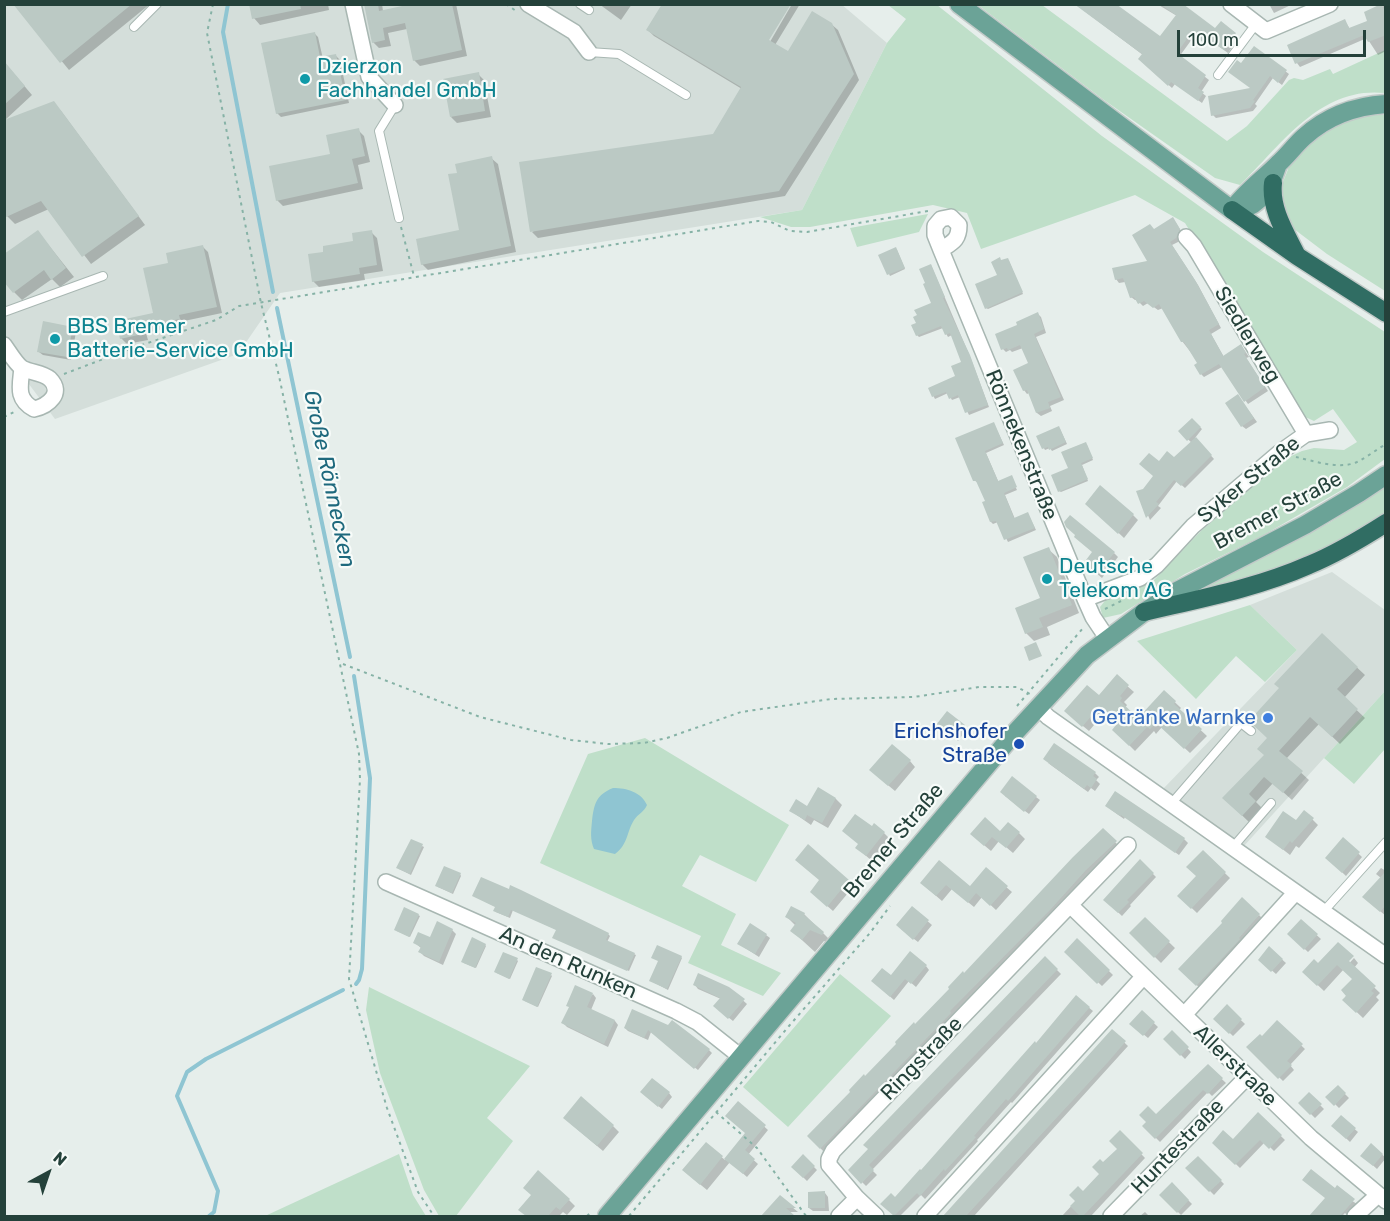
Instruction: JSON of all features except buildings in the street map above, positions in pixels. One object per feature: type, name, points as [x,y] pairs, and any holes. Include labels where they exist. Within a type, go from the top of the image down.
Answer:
[{"type":"highway","points":[[1273,183],[1272,192],[1277,213],[1297,256]]},
{"type":"highway","points":[[1232,210],[1297,256],[1386,313]]},
{"type":"highway","points":[[1144,612],[1276,578],[1347,547],[1386,523]]},
{"type":"main road","points":[[959,4],[1232,210],[1252,207],[1258,202],[1273,183],[1278,164]]},
{"type":"main road","points":[[1232,210],[1242,196],[1306,135],[1321,124],[1352,109],[1386,104]]},
{"type":"main road","name":"Bremer Straße","points":[[607,1216],[1040,704],[1087,655],[1144,612],[1185,587],[1305,525],[1386,475]]},
{"type":"street","points":[[353,4],[369,77],[395,105]]},
{"type":"street","points":[[528,4],[574,32],[589,52]]},
{"type":"street","points":[[1231,4],[1266,31],[1330,4]]},
{"type":"street","points":[[941,219],[951,217],[959,225],[959,234],[952,243],[941,250]]},
{"type":"street","name":"Rönnekenstraße","points":[[941,219],[935,226],[935,236],[1085,599],[1093,617],[1107,638]]},
{"type":"street","name":"Siedlerweg","points":[[1186,237],[1194,246],[1306,434]]},
{"type":"street","points":[[4,345],[22,368],[39,373],[50,380],[55,390],[54,399],[44,407],[34,409],[25,404],[21,396],[22,368]]},
{"type":"street","name":"Syker Straße","points":[[1085,599],[1140,578],[1156,565],[1193,526],[1279,453],[1306,434],[1330,430]]},
{"type":"street","points":[[1040,704],[1048,717],[1386,956]]},
{"type":"street","name":"Ringstraße","points":[[876,1216],[829,1165],[833,1151],[1128,844]]},
{"type":"street","name":"An den Runken","points":[[386,882],[676,1011],[697,1022],[741,1057]]},
{"type":"street","name":"Allerstraße","points":[[1296,893],[1184,1015],[1311,1138],[1382,1198]]},
{"type":"street","points":[[1070,905],[1184,1015]]},
{"type":"street","points":[[925,1216],[1143,977]]},
{"type":"street","name":"Huntestraße","points":[[1111,1216],[1246,1077]]},
{"type":"street","points":[[839,1216],[857,1198]]},
{"type":"street","points":[[1355,1216],[1382,1198]]},
{"type":"lane","points":[[134,27],[158,4]]},
{"type":"lane","points":[[580,4],[589,10]]},
{"type":"lane","points":[[1218,75],[1256,24]]},
{"type":"lane","points":[[589,52],[619,54],[686,95]]},
{"type":"lane","points":[[395,105],[379,130],[399,218]]},
{"type":"lane","points":[[4,312],[103,276]]},
{"type":"lane","points":[[1171,804],[1240,723],[1251,731]]},
{"type":"lane","points":[[1233,847],[1271,803]]},
{"type":"lane","points":[[1323,912],[1386,843]]},
{"type":"path","points":[[213,4],[207,33],[261,303],[279,376],[359,754],[360,779],[349,979],[387,1108],[418,1192],[434,1216]]},
{"type":"path","points":[[50,380],[127,350],[216,320],[239,306],[758,220],[771,222],[790,231],[807,232],[930,211],[941,219]]},
{"type":"path","points":[[399,218],[414,277]]},
{"type":"path","points":[[1279,453],[1324,464],[1343,465],[1356,463],[1386,444]]},
{"type":"path","points":[[341,663],[480,717],[571,740],[608,744],[644,743],[667,738],[741,712],[831,699],[914,697],[979,687],[1017,687],[1040,704]]},
{"type":"path","points":[[704,1101],[757,1148],[806,1216]]},
{"type":"shaded area","points":[[841,4],[887,43],[802,210],[280,293],[238,354],[55,419],[5,352],[5,5]]},
{"type":"shaded area","points":[[1332,572],[1385,610],[1385,691],[1243,847],[1163,789],[1297,650],[1250,605]]},
{"type":"green space","points":[[888,5],[937,5],[1102,136],[1263,252],[1385,332],[1385,459],[1347,487],[1262,536],[1185,574],[1121,614],[1103,618],[1100,607],[1108,597],[1153,581],[1202,530],[1285,459],[1314,448],[1344,450],[1357,442],[1333,409],[1314,421],[1301,415],[1185,223],[1135,195],[981,249],[967,213],[933,205],[810,227],[791,227],[760,217],[802,210],[887,43],[906,19]]},
{"type":"green space","points":[[978,5],[1042,5],[1227,141],[1247,126],[1289,80],[1294,78],[1303,80],[1330,69],[1333,74],[1385,50],[1385,93],[1362,93],[1322,108],[1287,136],[1240,185],[1215,178],[1104,100]]},
{"type":"green space","points":[[1367,115],[1385,115],[1385,291],[1327,254],[1294,229],[1284,208],[1282,184],[1289,167],[1305,148],[1335,126]]},
{"type":"green space","points":[[928,214],[919,232],[857,247],[850,228]]},
{"type":"green space","points":[[1385,487],[1385,517],[1355,535],[1283,568],[1192,593],[1329,523]]},
{"type":"green space","points":[[1250,605],[1297,650],[1265,682],[1236,656],[1196,699],[1137,641]]},
{"type":"green space","points":[[1385,691],[1385,749],[1354,784],[1324,758]]},
{"type":"green space","points":[[645,738],[789,825],[756,882],[700,855],[682,886],[736,914],[721,945],[781,973],[763,996],[688,963],[701,936],[540,863],[588,754]]},
{"type":"green space","points":[[840,974],[891,1016],[788,1127],[743,1087]]},
{"type":"green space","points":[[369,987],[530,1066],[487,1118],[513,1141],[456,1216],[439,1216],[424,1190],[380,1073],[366,1010]]},
{"type":"green space","points":[[399,1154],[413,1195],[426,1216],[265,1216]]},
{"type":"water","points":[[613,788],[633,792],[647,805],[634,820],[625,842],[615,854],[594,849],[591,835],[595,805],[599,797]]},
{"type":"waterway","name":"Große Rönnecken","points":[[228,4],[223,32],[273,292]]},
{"type":"waterway","name":"Große Rönnecken","points":[[277,308],[350,657]]},
{"type":"waterway","name":"Große Rönnecken","points":[[354,676],[370,778],[362,969],[356,984]]},
{"type":"waterway","name":"Große Rönnecken","points":[[209,1216],[214,1212],[218,1191],[177,1096],[187,1072],[206,1059],[343,990]]},
{"type":"place","name":"Dzierzon Fachhandel GmbH","points":[[305,79]]},
{"type":"place","name":"BBS Bremer Batterie-Service GmbH","points":[[55,339]]},
{"type":"place","name":"Deutsche Telekom AG","points":[[1047,579]]},
{"type":"place","name":"Getränke Warnke","points":[[1268,718]]},
{"type":"place","name":"Erichshofer Straße","points":[[1019,744]]}]
